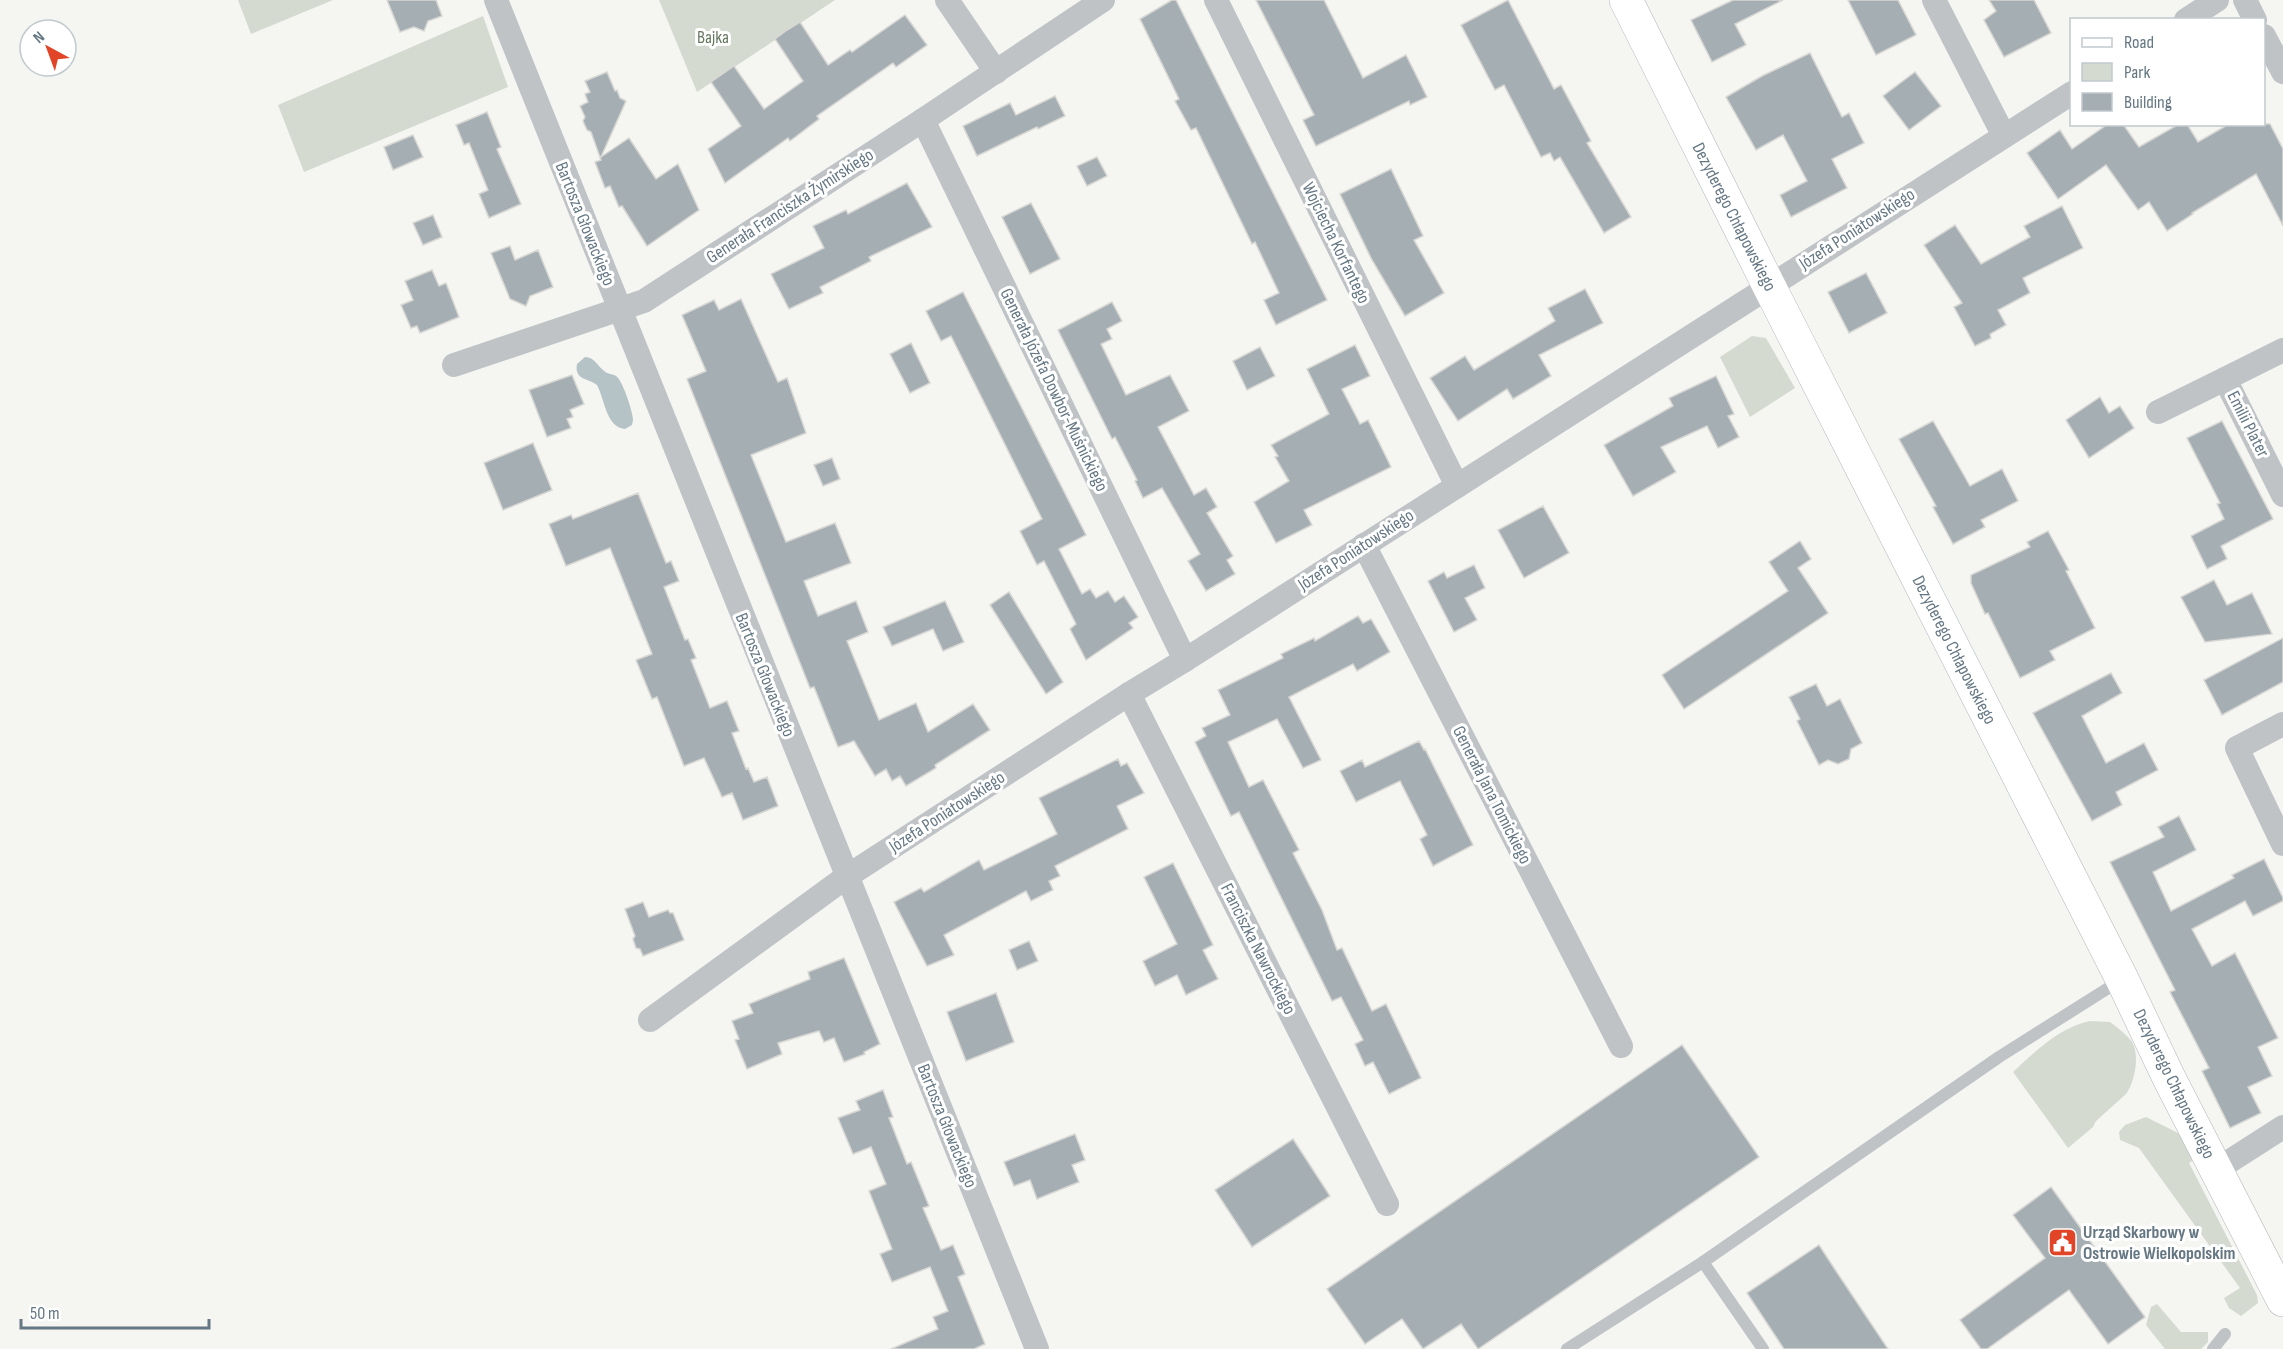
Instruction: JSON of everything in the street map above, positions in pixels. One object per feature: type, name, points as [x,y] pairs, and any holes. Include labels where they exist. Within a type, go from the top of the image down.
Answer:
[{"type":"street","name":"Bartosza Głowackiego","points":[[496,0],[1037,1349]]},
{"type":"street","points":[[947,0],[996,72]]},
{"type":"street","name":"Generała Franciszka Żymirskiego","points":[[454,365],[645,301],[1103,0]]},
{"type":"street","name":"Wojciecha Korfantego","points":[[1216,0],[1457,486]]},
{"type":"street","name":"Dezyderego Chłapowskiego","points":[[1626,0],[2283,1300]]},
{"type":"street","points":[[1934,0],[2004,136]]},
{"type":"street","points":[[2189,18],[2217,0]]},
{"type":"street","points":[[2245,0],[2254,18]]},
{"type":"street","points":[[2265,38],[2283,72]]},
{"type":"street","name":"Józefa Poniatowskiego","points":[[650,1020],[846,877],[2070,94]]},
{"type":"street","name":"Generała Józefa Dowbor-Muśnickiego","points":[[923,120],[1185,660]]},
{"type":"street","name":"Emilii Plater","points":[[2283,350],[2225,379],[2283,495]]},
{"type":"street","points":[[2158,412],[2225,379]]},
{"type":"street","name":"Generała Jana Tomickiego","points":[[1364,544],[1621,1046]]},
{"type":"street","name":"Franciszka Nawrockiego","points":[[1129,694],[1387,1204]]},
{"type":"street","points":[[2283,724],[2237,748],[2283,844]]},
{"type":"street","points":[[2216,1170],[2283,1127]]},
{"type":"lane","points":[[1568,1349],[1702,1262],[1999,1057],[2122,979]]},
{"type":"lane","points":[[1702,1262],[1763,1349]]},
{"type":"lane","points":[[2213,1349],[2225,1334]]},
{"type":"green space","points":[[238,0],[333,0],[251,34]]},
{"type":"green space","name":"Bajka","points":[[659,0],[835,0],[697,92]]},
{"type":"green space","points":[[483,16],[508,87],[304,172],[278,105]]},
{"type":"green space","points":[[1752,336],[1766,338],[1795,388],[1750,417],[1720,357]]},
{"type":"green space","points":[[2090,1021],[2110,1022],[2127,1036],[2136,1054],[2135,1068],[2132,1083],[2126,1094],[2068,1148],[2013,1072],[2039,1048],[2058,1035],[2078,1024]]},
{"type":"green space","points":[[2146,1117],[2178,1133],[2195,1159],[2189,1163],[2257,1295],[2258,1303],[2241,1316],[2229,1308],[2224,1298],[2240,1288],[2139,1148],[2120,1140],[2119,1132],[2125,1125]]},
{"type":"green space","points":[[2157,1304],[2181,1332],[2208,1332],[2208,1342],[2201,1349],[2165,1349],[2146,1325],[2151,1307]]},
{"type":"shaded area","points":[[585,357],[593,360],[605,372],[618,378],[631,410],[632,425],[625,429],[614,423],[607,412],[597,385],[580,376],[577,364]]},
{"type":"building","points":[[387,0],[436,0],[442,16],[428,21],[424,31],[414,27],[400,32]]},
{"type":"building","points":[[1172,0],[1176,0],[1327,300],[1276,325],[1264,300],[1279,293],[1255,242],[1252,244],[1196,128],[1191,130],[1175,101],[1179,99],[1140,19]]},
{"type":"building","points":[[1256,0],[1324,0],[1363,78],[1406,55],[1427,97],[1410,105],[1409,101],[1316,146],[1303,120],[1314,115]]},
{"type":"building","points":[[1508,0],[1554,89],[1561,85],[1591,141],[1587,143],[1631,217],[1604,233],[1560,157],[1554,161],[1550,153],[1541,157],[1504,85],[1495,90],[1461,25]]},
{"type":"building","points":[[1733,0],[1783,0],[1735,24],[1746,45],[1712,62],[1691,20]]},
{"type":"building","points":[[1848,0],[1898,0],[1916,35],[1876,55]]},
{"type":"building","points":[[1989,0],[2034,0],[2051,33],[2004,57],[1984,20],[1996,11]]},
{"type":"building","points":[[905,15],[927,45],[896,67],[893,63],[817,116],[819,119],[790,141],[788,138],[725,183],[708,149],[741,126],[711,82],[734,66],[764,109],[803,81],[775,39],[787,30],[800,22],[828,65],[850,50],[852,52]]},
{"type":"building","points":[[1810,53],[1842,117],[1849,113],[1864,143],[1832,159],[1847,188],[1791,217],[1780,195],[1807,181],[1783,135],[1756,150],[1726,97],[1762,76]]},
{"type":"building","points":[[607,72],[615,91],[617,90],[620,98],[626,101],[601,157],[629,138],[656,179],[678,164],[699,210],[647,246],[622,206],[619,207],[610,186],[605,188],[595,162],[601,160],[591,132],[587,130],[583,121],[585,117],[580,106],[588,102],[585,94],[590,92],[585,81]]},
{"type":"building","points":[[1915,72],[1941,106],[1909,130],[1883,96]]},
{"type":"building","points":[[1055,96],[1065,116],[977,156],[963,126],[1010,103],[1016,115]]},
{"type":"building","points":[[487,112],[501,147],[497,149],[521,204],[489,218],[479,194],[488,190],[469,143],[464,145],[456,125]]},
{"type":"building","points":[[2270,124],[2283,149],[2283,226],[2256,174],[2167,231],[2149,202],[2138,210],[2106,165],[2058,199],[2027,153],[2060,130],[2072,149],[2105,126],[2124,126],[2139,147],[2176,126],[2188,126],[2198,142],[2226,126]]},
{"type":"building","points":[[413,135],[423,157],[393,170],[384,147]]},
{"type":"building","points":[[1097,157],[1107,176],[1087,186],[1077,166]]},
{"type":"building","points":[[1391,169],[1423,236],[1414,240],[1444,293],[1405,316],[1372,260],[1340,194]]},
{"type":"building","points":[[907,183],[932,227],[869,257],[871,261],[820,287],[823,293],[789,309],[771,274],[824,248],[813,226],[846,210],[848,214]]},
{"type":"building","points":[[1031,203],[1060,259],[1030,274],[1002,217]]},
{"type":"building","points":[[2062,206],[2083,248],[2023,278],[2030,293],[1998,310],[2006,325],[1990,334],[1991,338],[1975,346],[1954,307],[1962,303],[1924,245],[1955,225],[1981,264],[2030,237],[2024,226]]},
{"type":"building","points":[[433,215],[442,237],[423,245],[413,223]]},
{"type":"building","points":[[510,246],[515,260],[538,250],[553,287],[530,296],[526,306],[510,299],[491,253]]},
{"type":"building","points":[[432,270],[439,286],[446,283],[459,317],[420,333],[417,326],[411,328],[401,305],[413,300],[405,281]]},
{"type":"building","points":[[1866,273],[1887,313],[1849,333],[1828,292]]},
{"type":"building","points":[[1585,289],[1603,323],[1539,355],[1551,376],[1513,399],[1507,389],[1458,421],[1430,378],[1465,356],[1474,370],[1555,321],[1548,308]]},
{"type":"building","points":[[963,292],[1086,535],[1059,549],[1082,594],[1090,589],[1096,598],[1108,591],[1115,602],[1124,596],[1138,617],[1129,623],[1133,628],[1086,660],[1070,629],[1076,624],[1044,561],[1037,565],[1020,531],[1042,519],[951,336],[941,341],[926,311]]},
{"type":"building","points":[[741,299],[778,382],[787,378],[806,433],[751,455],[786,542],[835,523],[851,563],[804,581],[818,616],[856,601],[868,632],[847,641],[879,720],[916,703],[928,732],[973,704],[990,730],[906,786],[900,776],[892,781],[886,769],[875,776],[854,741],[838,747],[814,687],[810,688],[687,379],[706,371],[682,315],[714,300],[719,310]]},
{"type":"building","points":[[1112,302],[1122,321],[1107,329],[1112,339],[1101,344],[1126,395],[1170,375],[1189,411],[1158,427],[1194,495],[1206,488],[1217,507],[1207,513],[1233,556],[1227,560],[1235,574],[1206,591],[1188,561],[1200,554],[1162,488],[1143,498],[1135,481],[1137,480],[1115,437],[1112,439],[1058,330]]},
{"type":"building","points":[[911,343],[930,383],[910,393],[890,354]]},
{"type":"building","points":[[1355,345],[1370,376],[1342,389],[1360,424],[1368,420],[1391,467],[1304,510],[1312,525],[1276,543],[1254,502],[1289,481],[1271,445],[1329,414],[1307,369]]},
{"type":"building","points":[[1260,347],[1275,376],[1247,390],[1233,361]]},
{"type":"building","points":[[572,375],[584,404],[570,410],[573,417],[567,419],[571,428],[547,437],[529,390]]},
{"type":"building","points":[[1716,376],[1734,414],[1728,416],[1739,437],[1718,448],[1707,426],[1661,447],[1676,472],[1633,496],[1604,445],[1673,406],[1669,398]]},
{"type":"building","points":[[2100,397],[2109,413],[2120,406],[2134,428],[2089,458],[2066,420]]},
{"type":"building","points":[[1933,421],[1970,486],[2002,469],[2018,501],[1981,520],[1985,527],[1953,544],[1933,507],[1936,506],[1899,439]]},
{"type":"building","points":[[2222,421],[2273,519],[2221,546],[2227,559],[2207,569],[2191,536],[2224,519],[2217,504],[2220,503],[2187,438]]},
{"type":"building","points":[[533,443],[552,490],[503,510],[484,463]]},
{"type":"building","points":[[832,458],[840,479],[823,486],[814,465]]},
{"type":"building","points":[[638,493],[666,563],[671,561],[679,581],[664,587],[685,640],[688,639],[696,658],[691,660],[710,708],[727,701],[739,731],[732,733],[746,769],[748,768],[754,782],[767,777],[778,806],[743,820],[732,793],[722,797],[704,758],[684,766],[657,697],[652,699],[636,660],[652,654],[610,548],[566,566],[549,524],[571,515],[573,519]]},
{"type":"building","points":[[1543,506],[1569,553],[1524,578],[1498,530]]},
{"type":"building","points":[[2048,531],[2069,570],[2066,571],[2095,628],[2050,651],[2055,660],[2020,678],[1988,613],[1985,614],[1971,583],[1971,575],[2030,547],[2027,542]]},
{"type":"building","points":[[1800,541],[1811,559],[1798,568],[1828,613],[1684,709],[1662,675],[1788,591],[1769,562]]},
{"type":"building","points":[[1474,565],[1485,588],[1465,598],[1477,620],[1454,632],[1428,581],[1444,572],[1447,578]]},
{"type":"building","points":[[2214,580],[2227,605],[2252,593],[2272,634],[2205,642],[2181,597]]},
{"type":"building","points":[[1009,592],[1063,682],[1046,694],[990,605]]},
{"type":"building","points":[[945,601],[964,642],[943,651],[933,629],[892,646],[883,627]]},
{"type":"building","points":[[1358,616],[1363,623],[1371,619],[1390,652],[1357,671],[1353,664],[1289,697],[1321,760],[1303,768],[1277,719],[1228,742],[1249,787],[1263,780],[1299,850],[1293,853],[1322,910],[1337,950],[1342,948],[1372,1011],[1386,1004],[1421,1078],[1389,1094],[1373,1062],[1365,1066],[1355,1044],[1363,1040],[1341,997],[1332,1001],[1239,812],[1231,816],[1195,742],[1206,736],[1202,728],[1230,715],[1218,690],[1283,658],[1281,654],[1314,638],[1315,641]]},
{"type":"building","points":[[2283,638],[2283,682],[2222,715],[2204,680]]},
{"type":"building","points":[[2111,673],[2122,693],[2082,716],[2106,763],[2144,743],[2158,770],[2116,792],[2122,805],[2092,821],[2033,713]]},
{"type":"building","points":[[1816,684],[1827,706],[1840,699],[1862,743],[1851,749],[1849,759],[1838,764],[1828,760],[1819,765],[1797,721],[1800,719],[1789,697]]},
{"type":"building","points":[[1419,741],[1473,845],[1433,866],[1420,839],[1427,835],[1400,781],[1356,802],[1340,771],[1362,760],[1365,767]]},
{"type":"building","points":[[1118,759],[1121,766],[1127,763],[1144,793],[1117,806],[1128,829],[1055,866],[1060,876],[1049,881],[1053,890],[1031,901],[1026,891],[944,935],[954,955],[927,966],[894,902],[921,888],[924,892],[979,860],[984,870],[1057,834],[1039,798]]},
{"type":"building","points":[[2179,816],[2196,850],[2153,872],[2171,911],[2234,878],[2232,875],[2264,859],[2283,898],[2283,901],[2253,916],[2245,901],[2192,929],[2212,966],[2235,953],[2278,1038],[2258,1047],[2272,1076],[2248,1087],[2261,1113],[2230,1128],[2202,1071],[2209,1068],[2170,992],[2175,990],[2110,862],[2164,837],[2158,827]]},
{"type":"building","points":[[1173,863],[1213,945],[1203,950],[1218,979],[1186,995],[1177,975],[1155,986],[1143,961],[1177,944],[1144,877]]},
{"type":"building","points":[[643,902],[649,917],[668,910],[673,913],[684,940],[643,956],[640,949],[636,948],[633,939],[635,936],[625,909]]},
{"type":"building","points":[[1029,941],[1038,961],[1017,970],[1009,950]]},
{"type":"building","points":[[844,958],[880,1044],[864,1052],[865,1054],[844,1062],[834,1038],[824,1042],[819,1031],[778,1043],[782,1054],[747,1069],[735,1040],[739,1039],[732,1021],[753,1013],[749,1004],[810,979],[808,972]]},
{"type":"building","points":[[996,993],[1014,1042],[966,1061],[947,1012]]},
{"type":"building","points":[[1682,1045],[1759,1157],[1478,1349],[1461,1324],[1423,1349],[1402,1319],[1365,1344],[1327,1289]]},
{"type":"building","points":[[883,1090],[893,1117],[889,1118],[907,1164],[911,1162],[929,1206],[923,1208],[941,1250],[953,1245],[965,1274],[958,1277],[985,1344],[974,1349],[891,1349],[938,1329],[933,1317],[948,1311],[930,1267],[892,1282],[880,1254],[892,1249],[869,1191],[886,1184],[871,1147],[853,1154],[838,1118],[860,1110],[856,1101]]},
{"type":"building","points":[[1075,1134],[1085,1160],[1072,1165],[1079,1182],[1037,1199],[1030,1180],[1014,1186],[1004,1162]]},
{"type":"building","points":[[1293,1139],[1330,1196],[1252,1247],[1215,1190]]},
{"type":"building","name":"Urząd Skarbowy w Ostrowie Wielkopolskim","points":[[2051,1187],[2145,1317],[2108,1344],[2069,1290],[1987,1349],[1981,1349],[1960,1320],[2045,1258],[2013,1215]]},
{"type":"building","points":[[1819,1245],[1888,1349],[1784,1349],[1747,1293]]},
{"type":"place","name":"Urząd Skarbowy w Ostrowie Wielkopolskim","points":[[2062,1242]]}]
